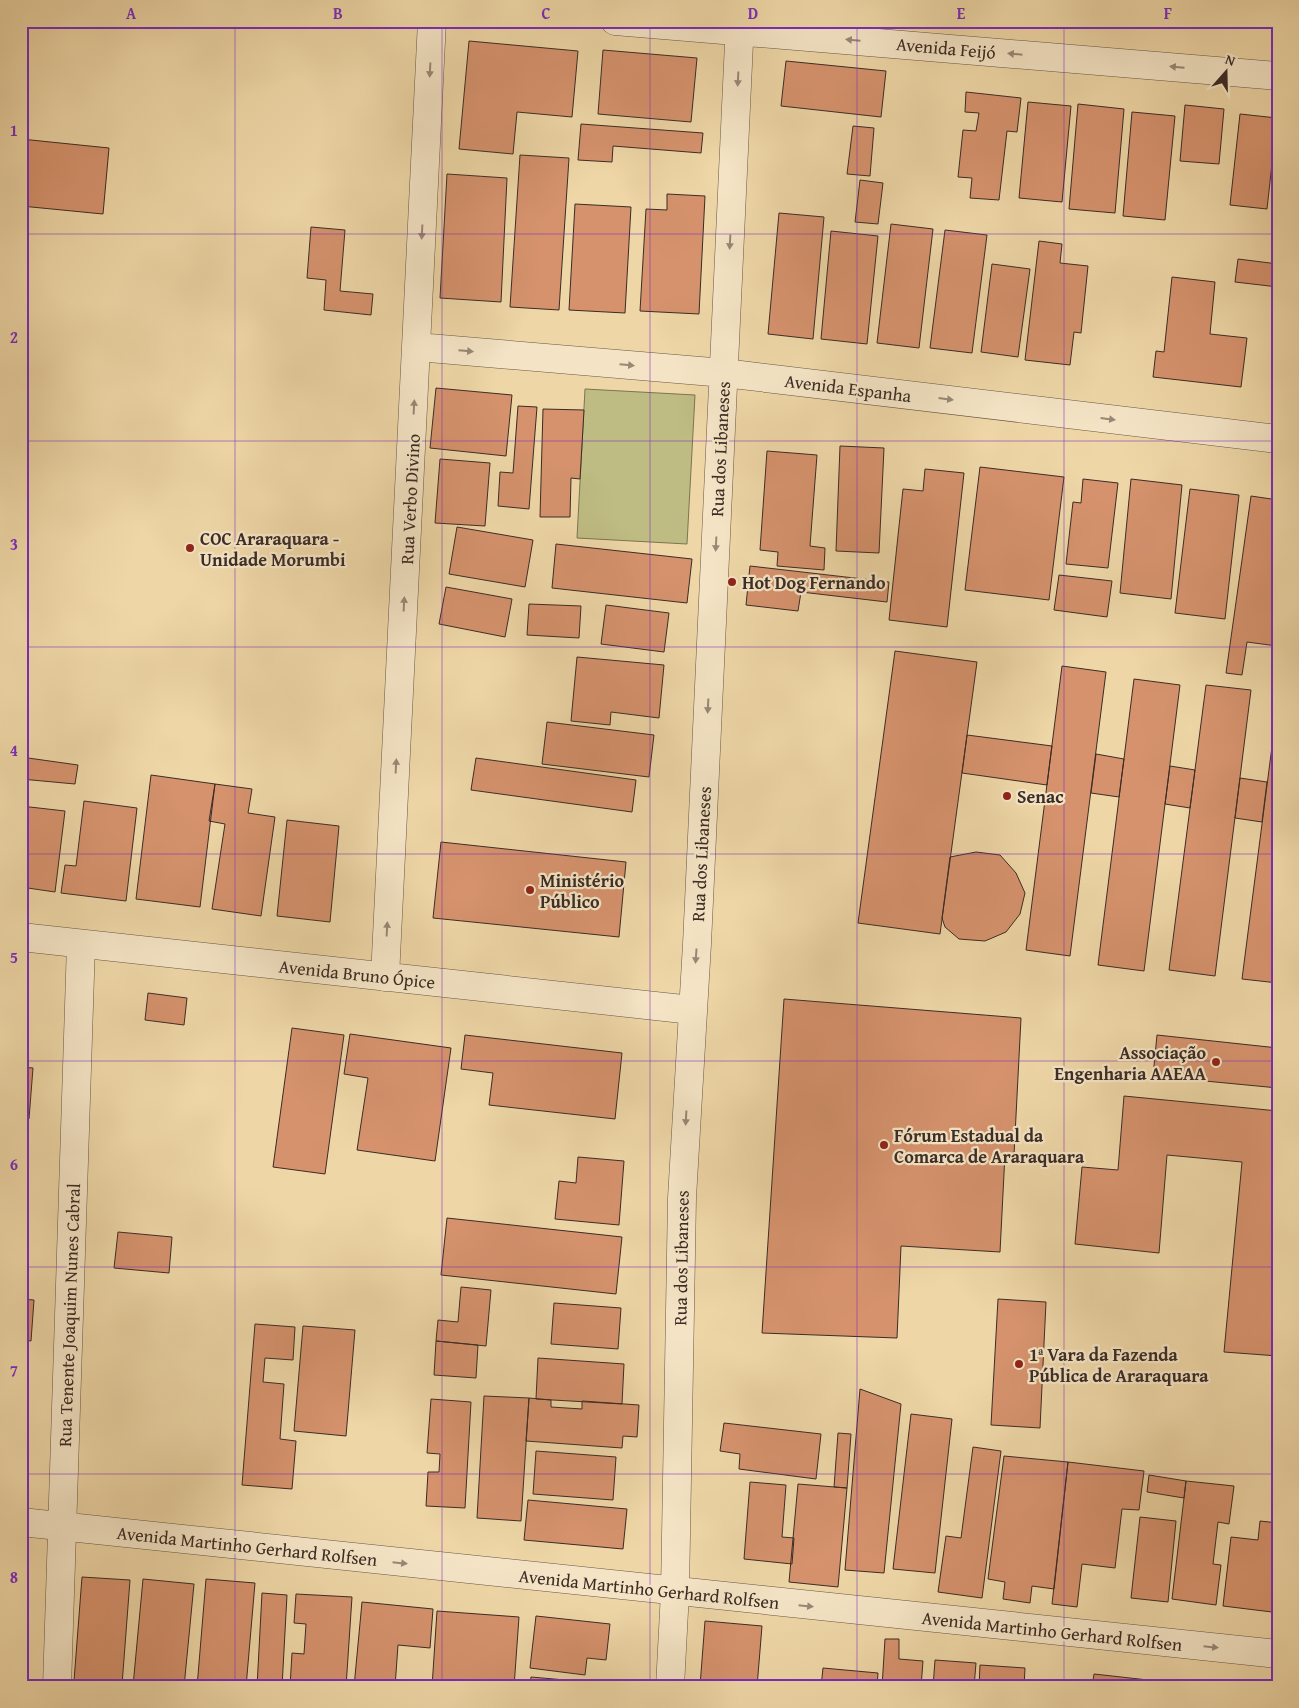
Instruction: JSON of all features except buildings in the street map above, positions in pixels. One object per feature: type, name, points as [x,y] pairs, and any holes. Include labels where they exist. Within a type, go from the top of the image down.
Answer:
[{"type":"street","name":"Rua Verbo Divino","points":[[385,977],[432,21]]},
{"type":"street","name":"Avenida Feijó","points":[[614,21],[740,26],[1278,76]]},
{"type":"street","name":"Rua dos Libaneses","points":[[670,1687],[675,1592],[682,1198],[740,26]]},
{"type":"street","name":"Avenida Espanha","points":[[417,347],[724,373],[1278,439]]},
{"type":"street","name":"Avenida Bruno Ópice","points":[[21,937],[692,1010]]},
{"type":"street","name":"Rua Tenente Joaquim Nunes Cabral","points":[[57,1687],[81,944]]},
{"type":"street","name":"Avenida Martinho Gerhard Rolfsen","points":[[21,1522],[1278,1654]]},
{"type":"shaded area","points":[[585,389],[695,395],[687,544],[577,538]]},
{"type":"place","name":"COC Araraquara - Unidade Morumbi","points":[[190,548]]},
{"type":"place","name":"Hot Dog Fernando","points":[[732,582]]},
{"type":"place","name":"Senac","points":[[1007,796]]},
{"type":"place","name":"Ministério Público","points":[[530,890]]},
{"type":"place","name":"Associação Engenharia AAEAA","points":[[1216,1062]]},
{"type":"place","name":"Fórum Estadual da Comarca de Araraquara","points":[[884,1145]]},
{"type":"place","name":"1ª Vara da Fazenda Pública de Araraquara","points":[[1019,1364]]}]
